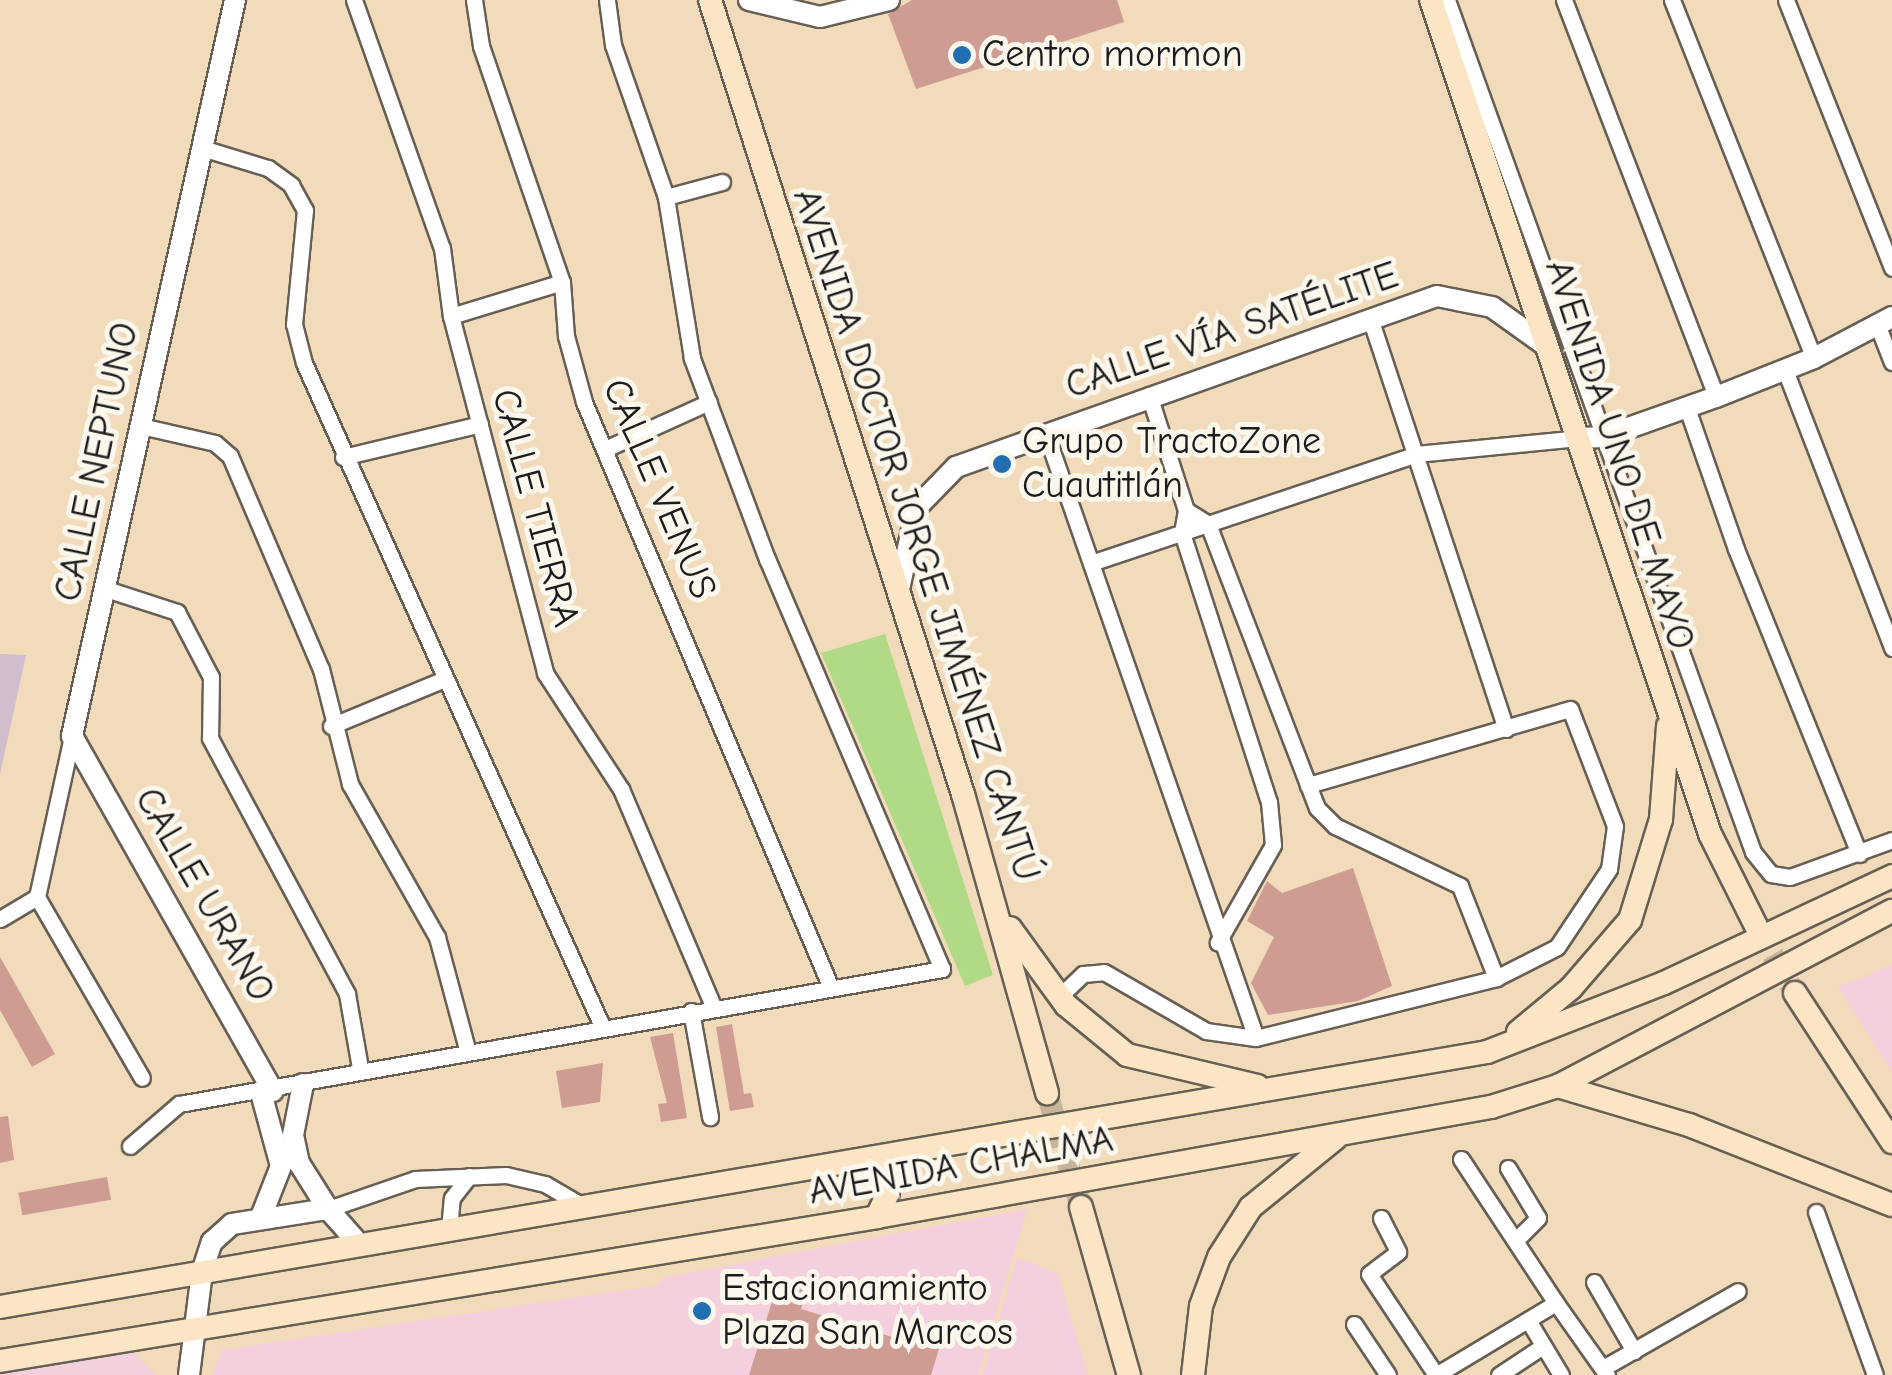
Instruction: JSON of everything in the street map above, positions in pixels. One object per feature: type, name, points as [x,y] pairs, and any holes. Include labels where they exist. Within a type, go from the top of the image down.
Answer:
[{"type":"main road","name":"AVENIDA DOCTOR JORGE JIMÉNEZ CANTÚ","points":[[710,0],[996,903],[1047,1093]]},
{"type":"main road","name":"AVENIDA UNO DE MAYO","points":[[1431,0],[1710,834],[1756,926]]},
{"type":"main road","points":[[1487,1052],[1571,988],[1630,920],[1661,819],[1667,708]]},
{"type":"main road","name":"AVENIDA CHALMA","points":[[0,1308],[359,1244],[872,1162],[1487,1052],[1664,984],[1892,876]]},
{"type":"main road","points":[[996,903],[1058,997],[1127,1054],[1275,1088]]},
{"type":"main road","name":"AVENIDA CHALMA","points":[[0,1361],[877,1218],[1491,1107],[1558,1086],[1892,912]]},
{"type":"main road","points":[[1795,993],[1892,1142]]},
{"type":"main road","points":[[1558,1086],[1689,1125],[1892,1204]]},
{"type":"main road","points":[[1193,1375],[1201,1306],[1219,1257],[1250,1207],[1342,1134]]},
{"type":"main road","points":[[872,1162],[888,1194],[877,1218]]},
{"type":"main road","points":[[1081,1207],[1129,1375]]},
{"type":"street","name":"CALLE NEPTUNO","points":[[37,897],[236,0]]},
{"type":"street","name":"CALLE TIERRA","points":[[354,0],[442,248],[451,316],[545,674],[621,789],[677,907],[714,1008]]},
{"type":"street","name":"CALLE VENUS","points":[[474,0],[482,46],[562,282],[566,336],[605,449],[831,988]]},
{"type":"street","points":[[130,1146],[160,1114],[179,1104],[267,1092],[360,1068],[942,969],[767,559],[692,358],[666,197],[613,45],[607,0]]},
{"type":"street","points":[[749,0],[820,17],[890,0]]},
{"type":"street","points":[[1446,0],[1754,852],[1771,874],[1790,876],[1892,840]]},
{"type":"street","points":[[1564,0],[1716,397]]},
{"type":"street","points":[[1672,0],[1814,358]]},
{"type":"street","points":[[1786,0],[1892,268]]},
{"type":"street","points":[[202,148],[268,168],[291,185],[305,210],[294,324],[343,457],[602,1026]]},
{"type":"street","points":[[666,197],[722,182]]},
{"type":"street","points":[[451,316],[562,282]]},
{"type":"street","name":"CALLE VÍA SATÉLITE","points":[[898,591],[908,529],[933,486],[956,467],[1149,395],[1436,296],[1465,297],[1492,307],[1546,345]]},
{"type":"street","points":[[1370,318],[1506,729]]},
{"type":"street","points":[[1091,562],[1416,454],[1602,437],[1785,370],[1885,321],[1892,362]]},
{"type":"street","points":[[1785,370],[1892,648]]},
{"type":"street","points":[[1149,395],[1186,510],[1182,533],[1269,802],[1274,845],[1218,942]]},
{"type":"street","points":[[605,449],[709,402]]},
{"type":"street","points":[[1687,408],[1736,550],[1859,854]]},
{"type":"street","points":[[343,457],[480,424]]},
{"type":"street","points":[[141,426],[216,443],[230,456],[322,669],[332,726],[350,784],[437,938],[468,1050]]},
{"type":"street","points":[[1046,434],[1218,942],[1256,1038]]},
{"type":"street","points":[[1186,510],[1208,524],[1308,785],[1334,826],[1460,886],[1496,978]]},
{"type":"street","points":[[106,588],[177,612],[211,677],[210,738],[347,994],[360,1068]]},
{"type":"street","points":[[332,726],[442,680]]},
{"type":"street","points":[[1058,997],[1083,974],[1104,972],[1206,1031],[1256,1038],[1496,978],[1558,946],[1609,869],[1616,826],[1574,714],[1560,710],[1308,785]]},
{"type":"street","name":"CALLE URANO","points":[[72,736],[267,1092],[281,1166],[261,1217]]},
{"type":"street","points":[[0,919],[37,897],[142,1078]]},
{"type":"street","points":[[692,1011],[710,1116]]},
{"type":"street","points":[[303,1084],[296,1149],[328,1209],[359,1244]]},
{"type":"street","points":[[1461,1159],[1605,1372],[1738,1291]]},
{"type":"street","points":[[1508,1168],[1538,1218],[1516,1240]]},
{"type":"street","points":[[449,1230],[452,1198],[469,1176]]},
{"type":"street","points":[[189,1375],[199,1329],[202,1272],[212,1242],[232,1224],[328,1209],[415,1179],[469,1176],[525,1176],[586,1208]]},
{"type":"street","points":[[1816,1212],[1875,1375]]},
{"type":"street","points":[[1381,1218],[1398,1252],[1369,1274],[1436,1375],[1556,1303]]},
{"type":"street","points":[[1594,1282],[1634,1351]]},
{"type":"street","points":[[1528,1320],[1561,1375]]},
{"type":"street","points":[[1354,1324],[1385,1374]]},
{"type":"street","points":[[1499,1375],[1544,1346]]},
{"type":"shaded area","points":[[0,654],[26,655],[0,774]]},
{"type":"shaded area","points":[[1892,965],[1892,1072],[1838,987]]},
{"type":"shaded area","points":[[1027,1209],[978,1375],[212,1375],[222,1350],[660,1285],[661,1278]]},
{"type":"shaded area","points":[[1017,1257],[1058,1274],[1088,1375],[982,1375]]},
{"type":"shaded area","points":[[131,1350],[156,1375],[0,1375],[0,1373]]},
{"type":"green space","points":[[885,634],[993,975],[965,986],[821,653]]},
{"type":"building","name":"Centro mormon","points":[[912,0],[1117,0],[1124,22],[916,89],[888,14]]},
{"type":"building","points":[[1353,868],[1392,986],[1358,1001],[1268,1015],[1251,983],[1274,937],[1247,921],[1267,881],[1282,893]]},
{"type":"building","points":[[0,957],[55,1054],[32,1067],[0,1010]]},
{"type":"building","points":[[732,1024],[744,1094],[751,1093],[754,1107],[730,1111],[716,1027]]},
{"type":"building","points":[[673,1033],[687,1118],[661,1122],[658,1104],[667,1103],[650,1037]]},
{"type":"building","points":[[603,1063],[600,1102],[562,1108],[556,1071]]},
{"type":"building","points":[[8,1116],[14,1160],[0,1163],[0,1117]]},
{"type":"building","points":[[107,1177],[111,1200],[22,1215],[18,1193]]},
{"type":"building","points":[[780,1276],[809,1285],[801,1309],[902,1340],[904,1332],[941,1342],[931,1375],[749,1375]]},
{"type":"tunnel","points":[[1756,926],[1795,993]]},
{"type":"tunnel","points":[[1047,1093],[1081,1207]]},
{"type":"place","name":"Centro mormon","points":[[962,55]]},
{"type":"place","name":"Grupo TractoZone Cuautitlán","points":[[1002,464]]},
{"type":"place","name":"Estacionamiento Plaza San Marcos","points":[[702,1311]]}]
